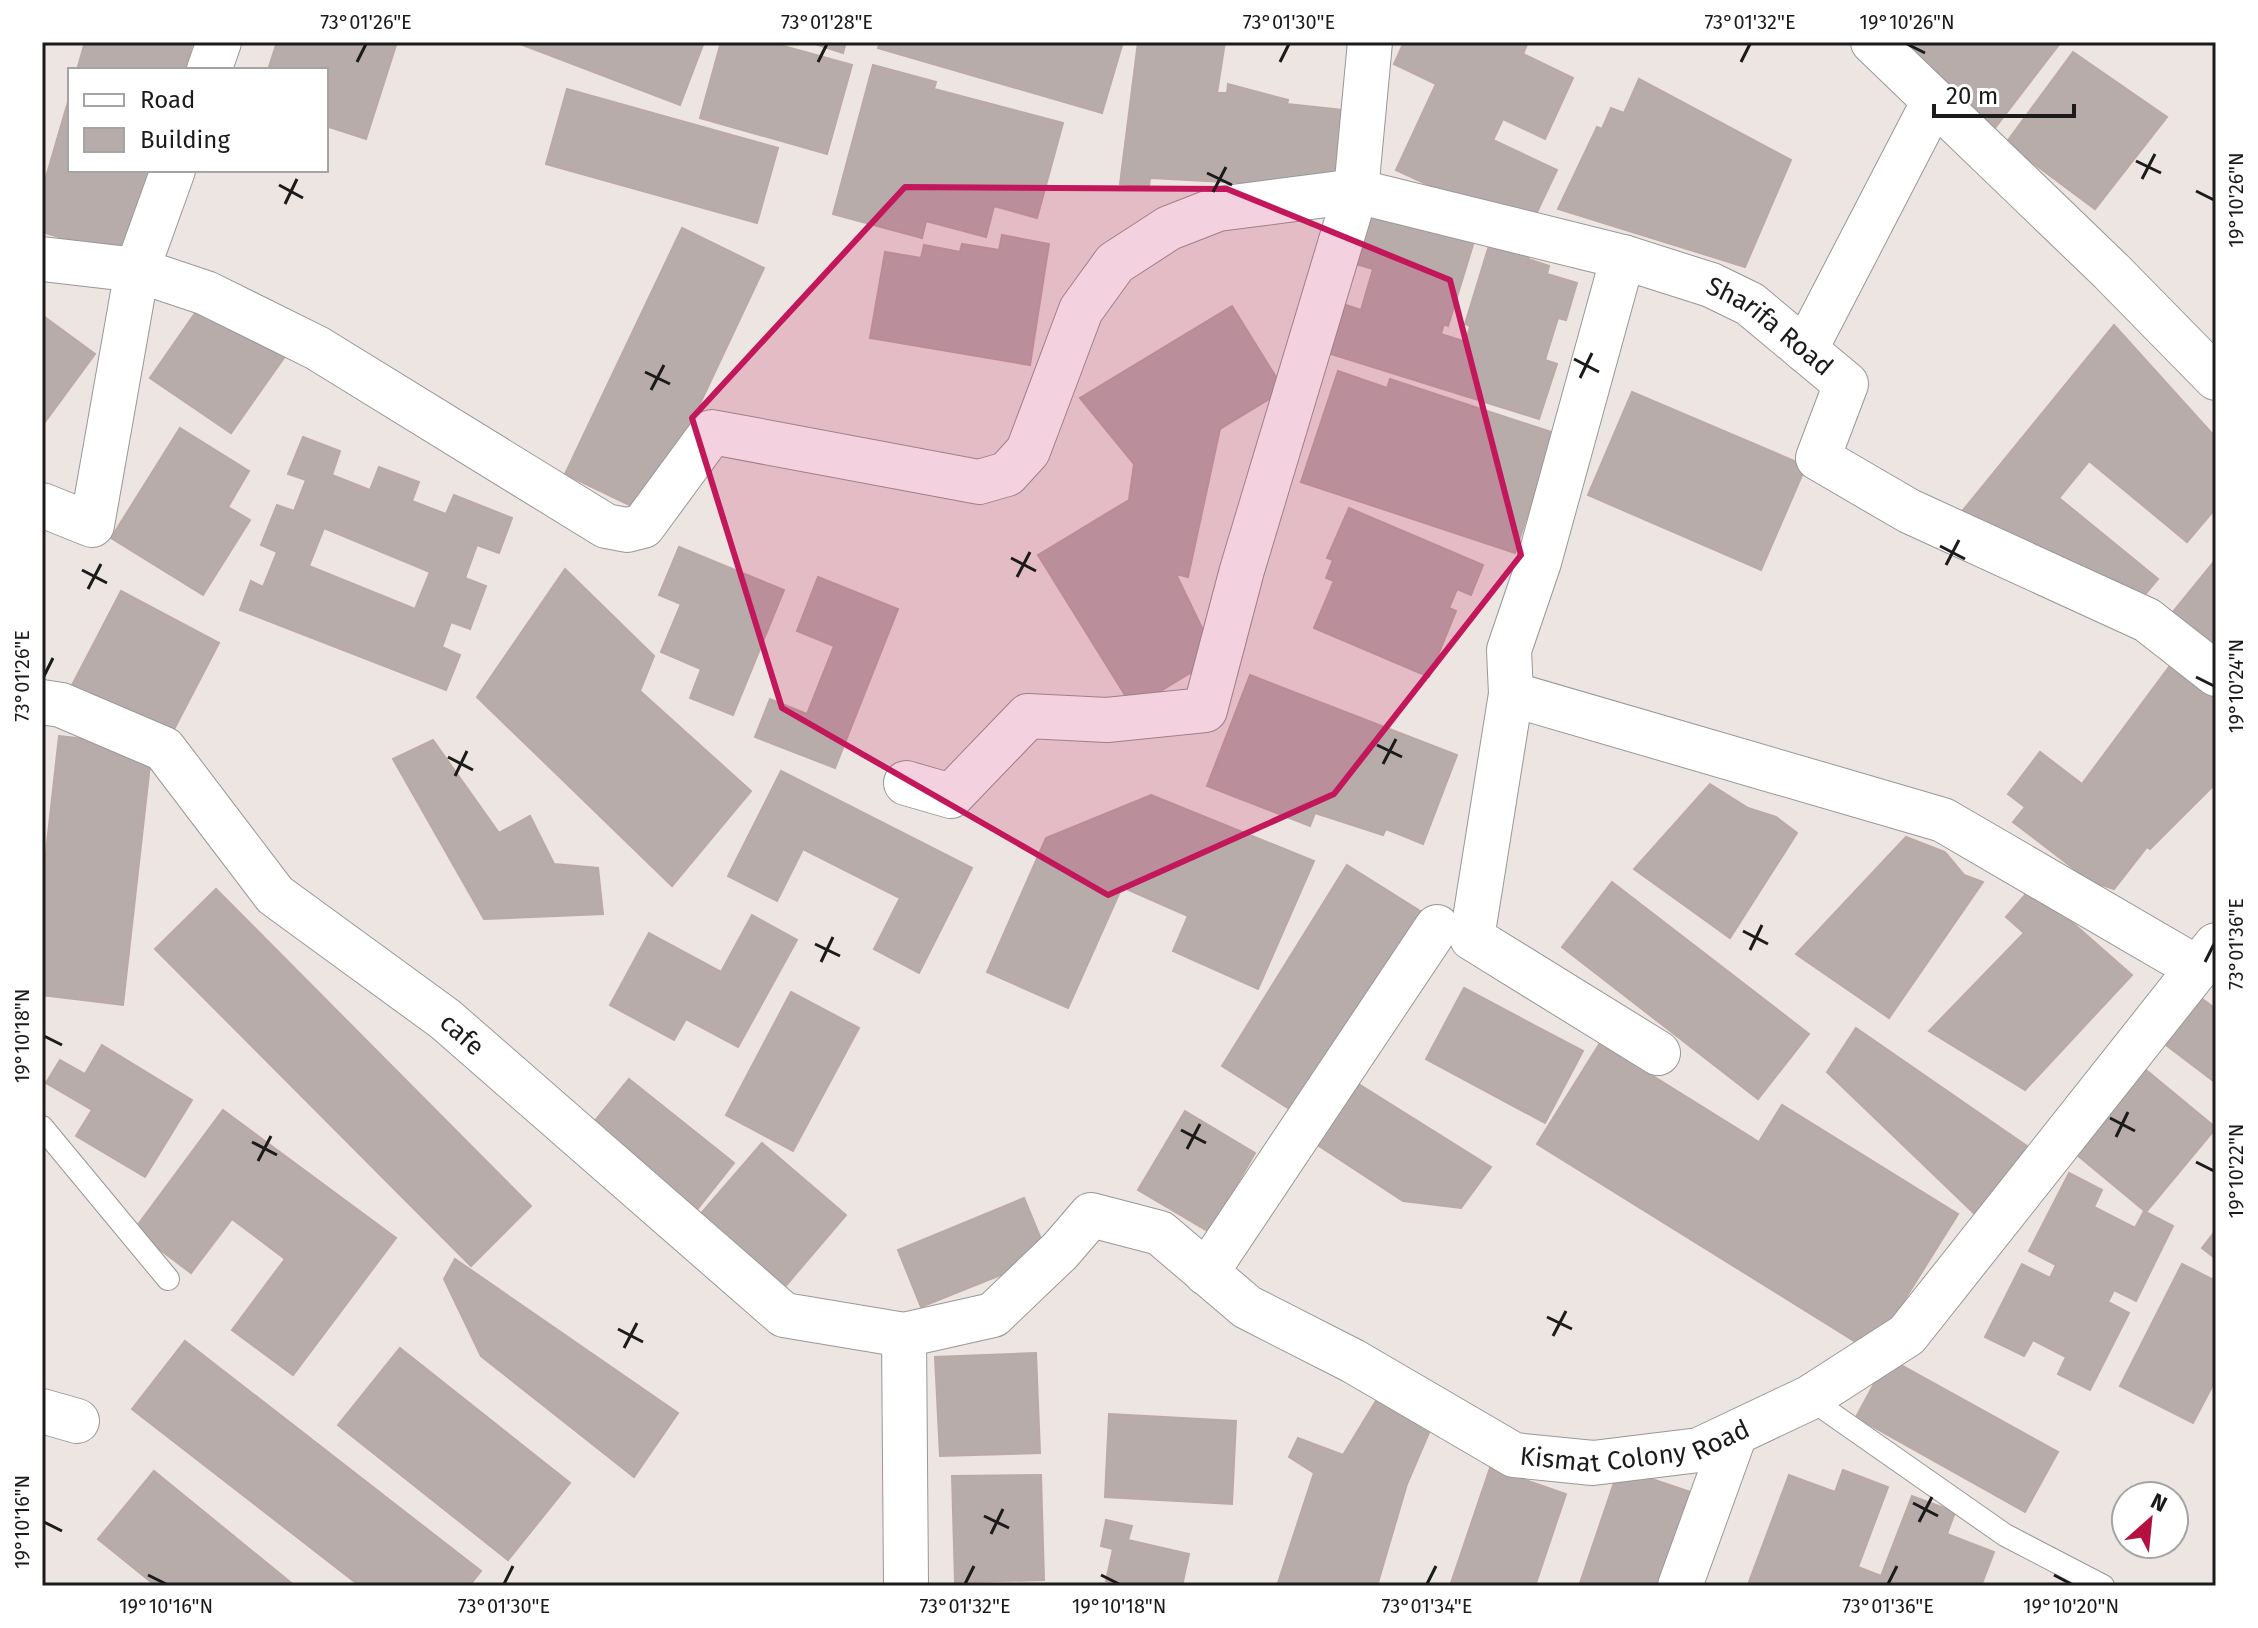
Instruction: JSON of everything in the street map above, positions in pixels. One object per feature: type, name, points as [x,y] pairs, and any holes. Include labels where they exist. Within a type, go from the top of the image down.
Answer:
[{"type":"street","points":[[210,68],[219,42]]},
{"type":"street","points":[[1873,42],[2111,271],[2216,378]]},
{"type":"street","points":[[906,783],[951,796],[1028,716],[1107,720],[1205,710],[1247,555],[1356,191],[1359,49]]},
{"type":"street","points":[[1805,350],[1934,101]]},
{"type":"street","points":[[42,505],[92,525],[137,270],[172,172]]},
{"type":"street","points":[[42,259],[137,270],[206,293],[317,348],[593,519],[606,526],[627,530],[643,526],[712,432],[979,482],[1007,474],[1028,451],[1081,310],[1115,263],[1169,228],[1218,209],[1356,191]]},
{"type":"street","name":"Sharifa Road","points":[[1356,191],[1623,257],[1711,285],[1737,298],[1846,384],[1818,458],[1909,511],[2147,620],[2216,674]]},
{"type":"street","points":[[1623,257],[1539,562],[1509,650],[1511,694],[1472,938],[1658,1053]]},
{"type":"street","points":[[1511,694],[1943,820],[2207,956]]},
{"type":"street","name":"cafe","points":[[42,702],[61,705],[164,749],[275,895],[445,1019],[784,1315],[904,1335]]},
{"type":"street","points":[[1206,1273],[1437,927]]},
{"type":"street","name":"Kismat Colony Road","points":[[904,1335],[993,1315],[1060,1251],[1091,1215],[1160,1233],[1247,1307],[1353,1361],[1514,1455],[1593,1463],[1699,1450],[1809,1398],[1907,1335],[2207,956]]},
{"type":"street","points":[[904,1335],[906,1586]]},
{"type":"street","points":[[1680,1586],[1735,1434]]},
{"type":"lane","points":[[42,1127],[168,1279]]},
{"type":"lane","points":[[1809,1398],[2005,1535],[2103,1586]]},
{"type":"highlighted area","points":[[905,187],[1227,189],[1450,280],[1521,555],[1334,794],[1108,895],[782,708],[692,418]]},
{"type":"building","points":[[85,42],[193,42],[186,68],[78,68]]},
{"type":"building","points":[[277,42],[397,42],[366,139],[328,127],[328,68],[269,68]]},
{"type":"building","points":[[515,42],[704,42],[680,105]]},
{"type":"building","points":[[721,42],[769,42],[852,65],[827,154],[700,118]]},
{"type":"building","points":[[809,42],[846,42],[843,53]]},
{"type":"building","points":[[880,42],[1123,42],[1102,113],[878,48]]},
{"type":"building","points":[[1138,42],[1225,42],[1217,93],[1227,93],[1228,84],[1288,100],[1287,104],[1361,112],[1353,189],[1150,178],[1149,187],[1120,184]]},
{"type":"building","points":[[1404,42],[1528,42],[1523,54],[1573,78],[1545,139],[1503,119],[1493,140],[1557,170],[1528,231],[1396,170],[1436,84],[1394,64]]},
{"type":"building","points":[[1890,42],[2061,42],[1991,133]]},
{"type":"building","points":[[2073,52],[2167,117],[2095,209],[2006,143]]},
{"type":"building","points":[[873,65],[936,82],[934,89],[1063,123],[1037,218],[994,206],[986,237],[926,221],[922,238],[833,214]]},
{"type":"building","points":[[1639,79],[1791,160],[1745,267],[1558,209],[1597,127],[1602,129],[1611,108],[1624,113]]},
{"type":"building","points":[[567,89],[778,148],[757,223],[546,164]]},
{"type":"building","points":[[68,102],[68,172],[155,172],[130,258],[42,232],[42,191]]},
{"type":"building","points":[[1374,203],[1476,235],[1448,326],[1444,324],[1441,334],[1466,342],[1470,326],[1465,324],[1491,239],[1530,251],[1528,259],[1549,266],[1547,274],[1577,283],[1566,320],[1558,318],[1545,360],[1557,364],[1539,419],[1328,353],[1343,304],[1361,310],[1373,269],[1356,264]]},
{"type":"building","points":[[682,228],[764,268],[648,514],[565,474]]},
{"type":"building","points":[[1002,235],[1049,244],[1030,365],[870,338],[885,252],[921,258],[924,245],[960,252],[962,244],[999,250]]},
{"type":"building","points":[[205,299],[286,355],[231,433],[150,378]]},
{"type":"building","points":[[1232,306],[1284,390],[1220,429],[1188,577],[1176,574],[1216,657],[1133,708],[1038,555],[1129,500],[1134,464],[1080,398]]},
{"type":"building","points":[[42,315],[95,354],[42,426]]},
{"type":"building","points":[[2114,325],[2216,438],[2216,508],[2187,542],[2089,461],[2059,498],[2158,579],[2133,609],[1951,525]]},
{"type":"building","points":[[1338,371],[1387,388],[1390,379],[1554,433],[1515,553],[1301,482]]},
{"type":"building","points":[[1632,392],[1806,466],[1761,570],[1588,495]]},
{"type":"building","points":[[180,428],[249,471],[228,507],[250,520],[203,595],[111,538]]},
{"type":"building","points":[[303,437],[340,451],[332,475],[370,490],[379,467],[419,482],[412,501],[446,514],[454,495],[512,518],[499,553],[477,545],[465,578],[486,586],[470,629],[451,622],[442,647],[460,655],[446,690],[240,610],[251,581],[263,587],[277,552],[261,545],[277,505],[294,511],[306,480],[288,474]],"holes":[[[324,528],[430,572],[415,609],[309,566]]]},
{"type":"building","points":[[1349,508],[1483,565],[1471,595],[1457,589],[1449,608],[1456,611],[1429,677],[1314,628],[1334,581],[1326,578],[1333,560],[1327,558]]},
{"type":"building","points":[[679,547],[784,590],[733,715],[690,698],[701,669],[661,652],[681,604],[659,595]]},
{"type":"building","points":[[2216,559],[2216,667],[2163,624]]},
{"type":"building","points":[[565,569],[654,656],[640,691],[751,791],[672,886],[477,697]]},
{"type":"building","points":[[818,577],[898,609],[835,768],[755,737],[770,699],[807,714],[834,646],[797,631]]},
{"type":"building","points":[[121,591],[219,643],[169,739],[71,687]]},
{"type":"building","points":[[2175,659],[2216,689],[2216,783],[2150,849],[2147,847],[2114,889],[2090,881],[2013,822],[2025,807],[2008,794],[2040,752],[2082,784]]},
{"type":"building","points":[[1250,675],[1457,755],[1423,844],[1386,829],[1383,835],[1315,813],[1310,826],[1207,786]]},
{"type":"building","points":[[59,736],[152,747],[123,1005],[42,995],[42,888]]},
{"type":"building","points":[[433,740],[499,833],[530,816],[554,864],[598,868],[603,914],[484,919],[393,759]]},
{"type":"building","points":[[781,771],[972,868],[919,973],[874,949],[900,898],[803,849],[777,901],[728,876]]},
{"type":"building","points":[[1710,784],[1748,808],[1776,817],[1797,833],[1730,938],[1634,869]]},
{"type":"building","points":[[1151,795],[1314,861],[1258,989],[1173,951],[1188,916],[1122,887],[1068,1008],[987,972],[1046,838]]},
{"type":"building","points":[[1906,837],[1945,852],[1964,875],[1983,882],[1889,1018],[1796,954]]},
{"type":"building","points":[[1347,865],[1425,914],[1299,1115],[1222,1066]]},
{"type":"building","points":[[1612,882],[1809,1034],[1758,1099],[1562,947]]},
{"type":"building","points":[[2032,887],[2132,975],[2025,1090],[1929,1031],[2024,933],[2006,917]]},
{"type":"building","points":[[216,889],[531,1206],[471,1266],[155,949]]},
{"type":"building","points":[[752,915],[797,940],[738,1047],[686,1019],[674,1040],[610,1005],[649,933],[721,972]]},
{"type":"building","points":[[1464,988],[1583,1051],[1545,1123],[1426,1059]]},
{"type":"building","points":[[791,992],[859,1028],[793,1151],[726,1115]]},
{"type":"building","points":[[2201,998],[2216,1009],[2216,1083],[2166,1045]]},
{"type":"building","points":[[1856,1028],[2040,1155],[1979,1218],[1827,1072]]},
{"type":"building","points":[[1600,1043],[1759,1142],[1782,1105],[1958,1214],[1872,1352],[1537,1144]]},
{"type":"building","points":[[102,1045],[192,1100],[145,1177],[76,1136],[92,1110],[46,1083],[60,1060],[85,1074]]},
{"type":"building","points":[[2134,1060],[2216,1128],[2146,1212],[2064,1144]]},
{"type":"building","points":[[629,1079],[734,1163],[695,1212],[589,1128]]},
{"type":"building","points":[[1357,1083],[1491,1167],[1461,1208],[1403,1201],[1316,1144]]},
{"type":"building","points":[[223,1110],[396,1238],[293,1375],[232,1330],[285,1259],[232,1219],[191,1273],[134,1230]]},
{"type":"building","points":[[1185,1111],[1255,1153],[1209,1232],[1138,1190]]},
{"type":"building","points":[[762,1143],[846,1215],[783,1289],[698,1217]]},
{"type":"building","points":[[2069,1173],[2102,1190],[2094,1207],[2135,1228],[2144,1211],[2173,1226],[2136,1301],[2114,1290],[2108,1302],[2129,1313],[2090,1390],[2058,1374],[2066,1357],[2033,1340],[2024,1356],[1985,1337],[2022,1264],[2050,1278],[2056,1265],[2029,1251]]},
{"type":"building","points":[[1024,1198],[1048,1256],[921,1307],[898,1250]]},
{"type":"building","points":[[2216,1230],[2216,1259],[2202,1248]]},
{"type":"building","points":[[455,1259],[678,1413],[634,1477],[481,1356],[444,1279]]},
{"type":"building","points":[[2182,1264],[2216,1281],[2216,1379],[2193,1423],[2120,1386]]},
{"type":"building","points":[[185,1341],[481,1571],[469,1586],[360,1586],[132,1409]]},
{"type":"building","points":[[400,1348],[570,1483],[508,1560],[338,1425]]},
{"type":"building","points":[[1036,1353],[1040,1453],[940,1456],[935,1357]]},
{"type":"building","points":[[1888,1358],[2058,1452],[2025,1512],[1856,1417]]},
{"type":"building","points":[[1385,1386],[1437,1414],[1407,1484],[1377,1586],[1277,1586],[1314,1473],[1289,1457],[1298,1438],[1343,1455]]},
{"type":"building","points":[[1109,1414],[1236,1421],[1232,1504],[1105,1497]]},
{"type":"building","points":[[1490,1468],[1566,1494],[1535,1586],[1450,1586]]},
{"type":"building","points":[[1619,1468],[1696,1494],[1665,1586],[1579,1586]]},
{"type":"building","points":[[1843,1470],[1888,1487],[1858,1567],[1881,1576],[1912,1496],[1955,1512],[1947,1534],[1994,1552],[1981,1586],[1761,1586],[1749,1582],[1789,1475],[1835,1492]]},
{"type":"building","points":[[154,1471],[295,1586],[156,1586],[98,1539]]},
{"type":"building","points":[[1041,1475],[1044,1580],[955,1582],[952,1476]]},
{"type":"building","points":[[1106,1520],[1132,1526],[1128,1540],[1189,1554],[1182,1586],[1131,1586],[1106,1581],[1113,1549],[1101,1546]]}]
